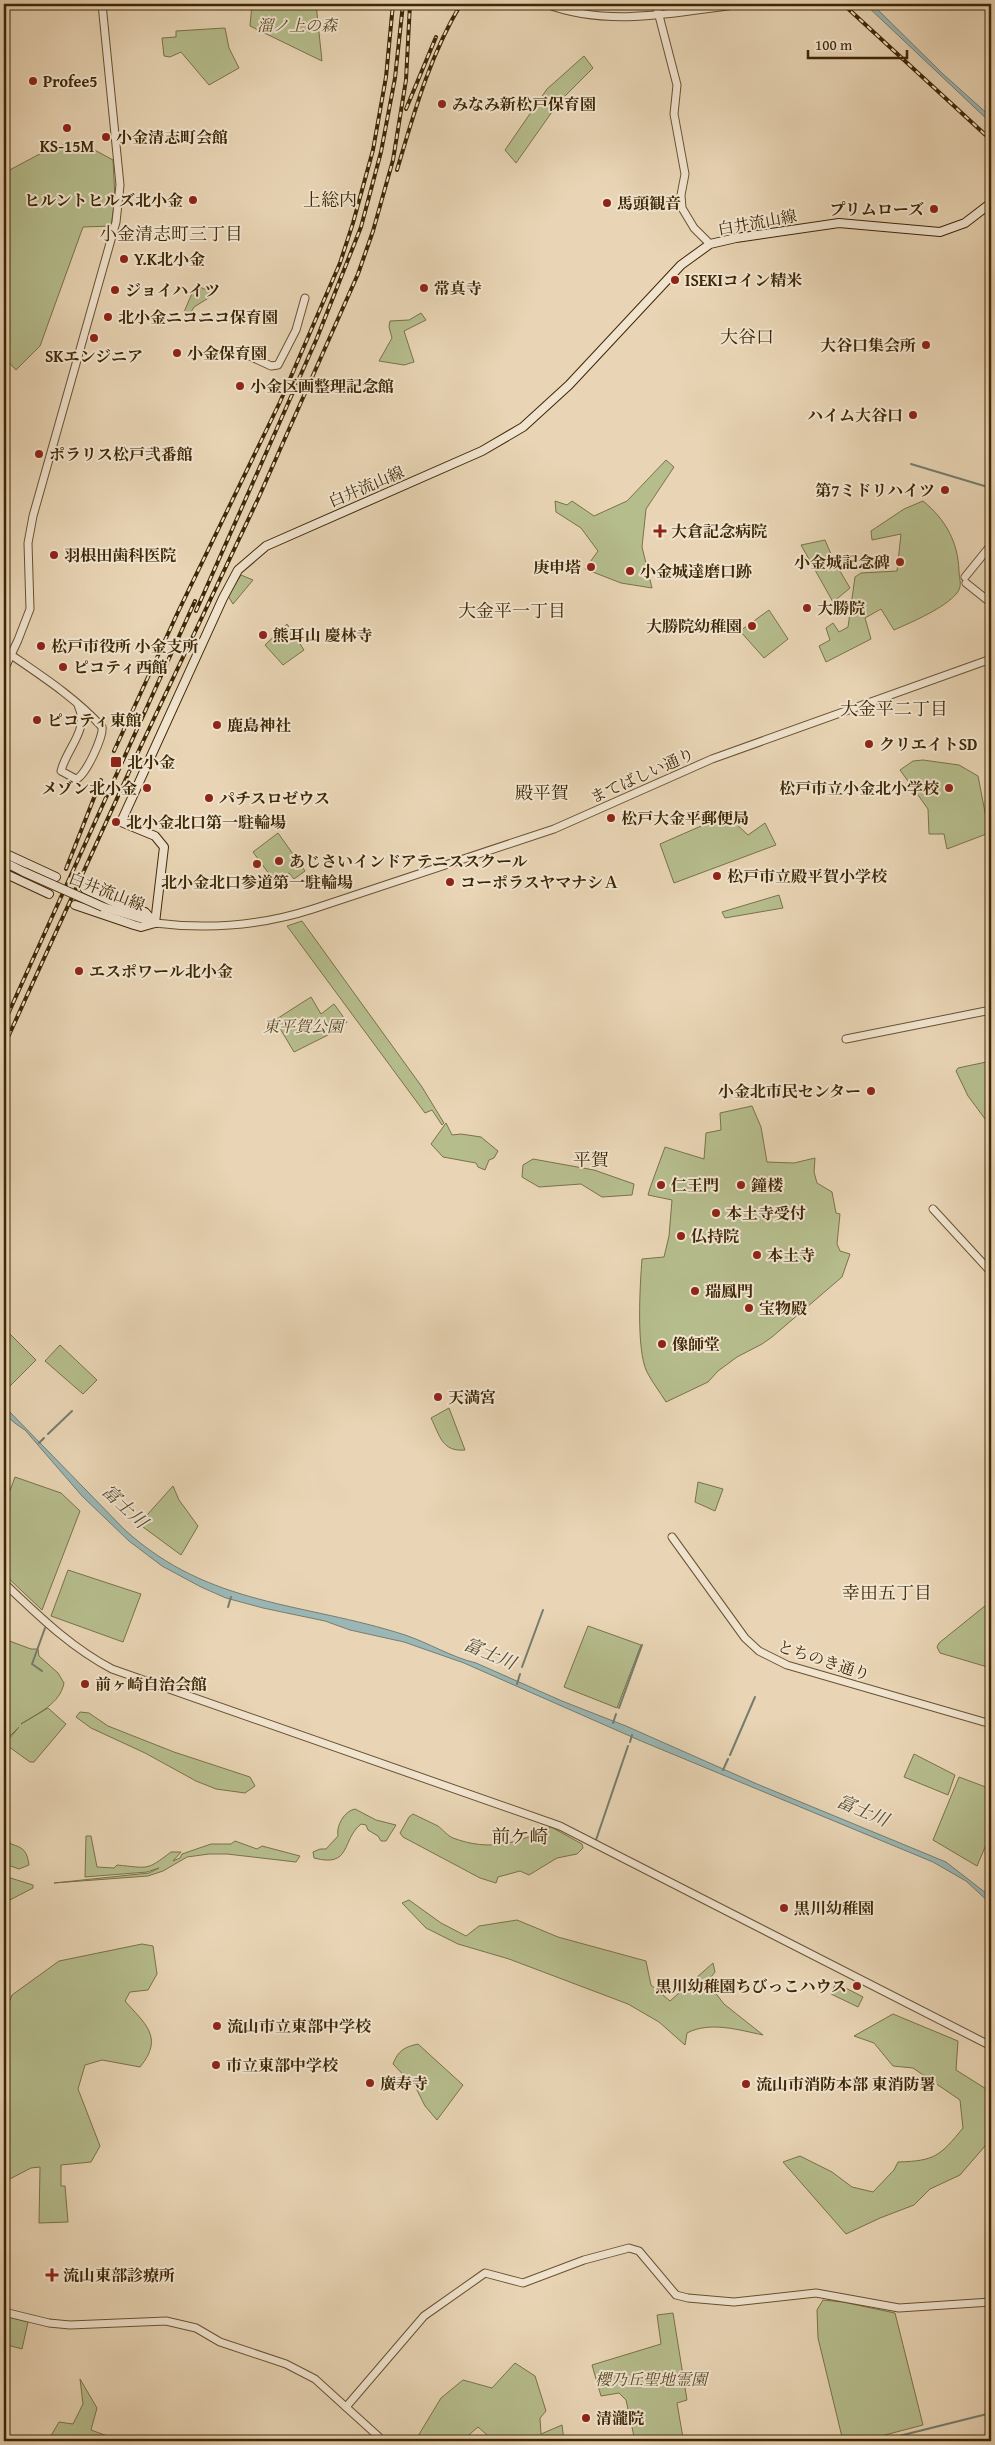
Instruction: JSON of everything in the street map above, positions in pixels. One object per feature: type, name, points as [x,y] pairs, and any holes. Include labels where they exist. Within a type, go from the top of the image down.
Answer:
[{"type":"main road","name":"白井流山線","points":[[4,862],[103,907],[155,923],[164,847],[155,836],[121,822],[223,598],[238,570],[246,560],[278,539],[477,453],[523,427],[569,385],[680,265],[710,244],[736,238],[839,223],[865,223],[940,232],[965,223],[991,203]]},
{"type":"main road","points":[[4,852],[56,877]]},
{"type":"main road","points":[[4,873],[49,894]]},
{"type":"main road","points":[[75,906],[141,927],[155,923],[145,912],[118,904],[85,889]]},
{"type":"street","points":[[4,670],[12,656],[30,605],[28,543],[36,498],[116,222],[119,197],[118,165],[102,4]]},
{"type":"street","points":[[546,4],[570,12],[622,17],[660,15],[742,4]]},
{"type":"street","points":[[656,4],[677,84],[674,114],[685,174],[681,195],[682,208],[694,228],[710,244]]},
{"type":"street","points":[[239,352],[271,366],[278,365],[296,330],[304,298]]},
{"type":"street","points":[[991,545],[966,580],[991,603]]},
{"type":"street","points":[[4,650],[78,705],[98,723],[103,731],[83,774],[76,780],[61,771],[82,723],[82,714],[78,705]]},
{"type":"street","name":"まてばしい通り","points":[[155,923],[227,927],[289,917],[554,829],[712,759],[991,659]]},
{"type":"street","points":[[846,1039],[991,1010]]},
{"type":"street","points":[[933,1209],[991,1272]]},
{"type":"street","name":"とちのき通り","points":[[672,1537],[731,1620],[758,1651],[787,1665],[991,1724]]},
{"type":"street","points":[[4,1583],[88,1657],[112,1669],[560,1826],[991,2046]]},
{"type":"street","points":[[346,2406],[424,2316],[485,2273],[523,2283],[584,2260],[629,2248],[639,2251],[676,2295],[688,2298],[734,2302],[816,2293],[878,2306],[909,2308],[991,2302]]},
{"type":"street","points":[[4,2312],[49,2323],[70,2325],[166,2320],[196,2328],[220,2342],[299,2370],[315,2379],[379,2437]]},
{"type":"green space","name":"溜ノ上の森","points":[[252,4],[316,4],[322,61],[250,26]]},
{"type":"green space","points":[[225,28],[229,48],[239,68],[209,85],[181,52],[170,57],[164,56],[162,38],[176,37],[176,31]]},
{"type":"green space","points":[[584,56],[593,68],[559,102],[516,163],[505,150],[547,89]]},
{"type":"green space","points":[[78,141],[113,160],[115,199],[111,226],[83,227],[40,346],[16,370],[4,357],[4,173],[49,149]]},
{"type":"green space","points":[[200,287],[215,294],[194,307],[190,314],[184,312],[193,291]]},
{"type":"green space","points":[[421,313],[426,320],[404,331],[414,362],[404,365],[379,361],[392,338],[389,327],[390,321],[409,320]]},
{"type":"green space","points":[[666,460],[674,467],[646,509],[642,547],[652,588],[621,583],[585,569],[598,551],[581,528],[556,512],[555,501],[567,505],[572,501],[594,516],[627,501]]},
{"type":"green space","points":[[923,501],[944,524],[953,541],[958,560],[959,590],[952,599],[937,609],[894,630],[881,609],[865,618],[871,639],[826,662],[819,646],[830,640],[826,628],[833,623],[839,632],[848,627],[855,577],[861,573],[897,571],[901,534],[872,540],[871,531],[904,509]]},
{"type":"green space","points":[[825,540],[834,561],[850,588],[833,602],[801,545]]},
{"type":"green space","points":[[241,575],[253,580],[233,604],[228,596]]},
{"type":"green space","points":[[769,610],[788,639],[764,658],[740,631]]},
{"type":"green space","points":[[287,624],[304,650],[283,665],[265,645]]},
{"type":"green space","points":[[923,760],[959,765],[978,776],[989,833],[947,849],[944,834],[929,834],[928,809],[900,770],[913,761]]},
{"type":"green space","points":[[724,816],[732,820],[748,835],[765,823],[776,845],[674,883],[660,844]]},
{"type":"green space","name":"あじさいインドアテニススクール","points":[[278,833],[305,871],[294,879],[289,873],[275,882],[253,852]]},
{"type":"green space","points":[[779,895],[783,908],[725,918],[722,912]]},
{"type":"green space","points":[[302,921],[422,1087],[444,1123],[442,1125],[432,1110],[425,1113],[287,926]]},
{"type":"green space","name":"東平賀公園","points":[[311,997],[321,1014],[334,1004],[347,1022],[336,1031],[294,1052],[275,1020]]},
{"type":"green space","points":[[991,1061],[991,1127],[968,1096],[956,1071],[958,1068]]},
{"type":"green space","name":"本土寺","points":[[752,1106],[761,1127],[767,1162],[794,1163],[815,1158],[814,1172],[817,1183],[832,1192],[836,1213],[840,1214],[837,1244],[840,1251],[850,1254],[842,1277],[772,1337],[737,1357],[718,1371],[708,1382],[666,1402],[649,1376],[644,1362],[641,1349],[640,1300],[642,1259],[664,1257],[669,1236],[672,1200],[648,1195],[650,1188],[665,1147],[704,1159],[706,1133],[721,1130],[720,1113]]},
{"type":"green space","points":[[446,1123],[452,1135],[461,1134],[481,1137],[498,1151],[494,1158],[489,1160],[485,1170],[478,1167],[476,1163],[443,1157],[431,1144]]},
{"type":"green space","points":[[533,1159],[594,1170],[634,1184],[632,1195],[602,1197],[581,1184],[539,1187],[522,1177],[523,1165]]},
{"type":"green space","points":[[4,1328],[36,1360],[4,1392]]},
{"type":"green space","points":[[60,1345],[97,1380],[83,1394],[45,1361]]},
{"type":"green space","points":[[449,1408],[465,1450],[457,1450],[447,1446],[440,1437],[431,1418]]},
{"type":"green space","points":[[15,1477],[61,1493],[80,1511],[42,1610],[4,1574],[4,1507]]},
{"type":"green space","points":[[698,1482],[723,1489],[715,1511],[695,1502]]},
{"type":"green space","points":[[173,1486],[179,1500],[198,1526],[181,1555],[139,1524]]},
{"type":"green space","points":[[68,1570],[141,1594],[123,1642],[51,1616]]},
{"type":"green space","points":[[991,1601],[991,1668],[940,1653],[937,1647],[939,1643]]},
{"type":"green space","points":[[588,1626],[641,1645],[617,1708],[564,1687]]},
{"type":"green space","points":[[4,1639],[31,1649],[38,1649],[39,1656],[58,1673],[64,1683],[58,1697],[53,1702],[21,1724],[48,1708],[66,1724],[34,1762],[30,1762],[5,1744],[19,1727],[4,1742]]},
{"type":"green space","points":[[80,1712],[89,1713],[108,1726],[174,1752],[250,1777],[255,1786],[245,1793],[216,1789],[196,1781],[145,1753],[91,1728],[76,1717]]},
{"type":"green space","points":[[914,1754],[955,1775],[948,1795],[904,1777]]},
{"type":"green space","points":[[959,1777],[991,1789],[991,1833],[977,1866],[933,1840]]},
{"type":"green space","points":[[355,1809],[376,1820],[396,1825],[386,1841],[381,1841],[378,1836],[368,1830],[366,1825],[361,1824],[355,1830],[340,1856],[335,1859],[326,1860],[314,1858],[313,1852],[326,1849],[338,1836],[338,1828],[344,1816]]},
{"type":"green space","points":[[413,1814],[438,1826],[451,1837],[466,1842],[492,1845],[504,1844],[551,1827],[582,1844],[583,1848],[577,1854],[557,1858],[529,1875],[520,1871],[498,1877],[496,1883],[480,1878],[403,1837],[400,1833],[409,1817]]},
{"type":"green space","points":[[4,1832],[11,1844],[24,1851],[29,1865],[19,1869],[8,1865],[4,1867]]},
{"type":"green space","points":[[86,1836],[91,1836],[97,1867],[114,1868],[117,1865],[147,1867],[171,1852],[181,1852],[173,1861],[180,1858],[182,1854],[211,1844],[231,1844],[235,1841],[257,1849],[262,1846],[300,1856],[296,1862],[227,1854],[209,1854],[187,1857],[163,1871],[148,1876],[54,1883],[149,1873],[159,1868],[147,1872],[85,1877]]},
{"type":"green space","points":[[4,1876],[33,1885],[33,1888],[4,1903]]},
{"type":"green space","points":[[409,1900],[441,1923],[466,1936],[479,1926],[517,1920],[558,1937],[646,1961],[651,1985],[670,2001],[713,1963],[715,1972],[707,1982],[724,2004],[763,2035],[715,2027],[696,2029],[687,2033],[685,2045],[659,2022],[628,2004],[509,1959],[458,1944],[426,1928],[402,1903]]},
{"type":"green space","points":[[142,1944],[153,1946],[157,1974],[148,1990],[130,1992],[125,2001],[139,2016],[149,2031],[151,2047],[140,2067],[102,2060],[85,2065],[78,2089],[100,2146],[91,2162],[61,2165],[61,2186],[65,2186],[68,2222],[39,2223],[40,2167],[31,2168],[4,2182],[4,2017],[12,1995],[59,1961]]},
{"type":"green space","points":[[836,1983],[863,1997],[858,2007],[831,1994]]},
{"type":"green space","points":[[893,2014],[958,2041],[956,2070],[991,2092],[991,2139],[960,2175],[930,2189],[914,2205],[846,2234],[783,2162],[800,2156],[832,2172],[852,2187],[873,2192],[894,2170],[898,2162],[921,2160],[936,2155],[963,2128],[960,2100],[913,2068],[893,2066],[874,2043],[854,2036]]},
{"type":"green space","points":[[418,2044],[463,2085],[437,2120],[425,2106],[416,2088],[393,2064],[402,2050]]},
{"type":"green space","points":[[823,2300],[843,2302],[895,2313],[923,2425],[862,2441],[843,2441],[818,2338],[817,2310]]},
{"type":"green space","name":"櫻乃丘聖地霊園","points":[[673,2313],[687,2400],[677,2403],[683,2438],[665,2441],[635,2441],[626,2400],[619,2393],[601,2396],[592,2365],[661,2344],[657,2315]]},
{"type":"green space","points":[[4,2316],[28,2322],[22,2349],[4,2344]]},
{"type":"green space","points":[[515,2363],[535,2376],[546,2411],[540,2418],[541,2434],[562,2425],[564,2441],[494,2441],[478,2427],[462,2441],[415,2441],[441,2398],[463,2380],[492,2388]]},
{"type":"green space","points":[[80,2379],[97,2408],[91,2430],[121,2441],[50,2441],[49,2439],[59,2422],[73,2424],[83,2404]]},
{"type":"water","points":[[865,4],[872,4],[943,74],[991,117],[991,123]]},
{"type":"water","points":[[4,1406],[125,1530],[157,1555],[190,1574],[224,1588],[259,1599],[367,1624],[405,1635],[476,1663],[757,1784],[946,1862],[991,1897],[991,1904],[966,1881],[933,1862],[641,1741],[464,1663],[404,1642],[226,1598],[201,1587],[162,1566],[129,1541],[82,1496],[25,1430],[8,1417]]},
{"type":"waterway","points":[[911,464],[991,488]]},
{"type":"waterway","points":[[48,1434],[72,1411]]},
{"type":"waterway","name":"富士川","points":[[39,1443],[44,1438]]},
{"type":"waterway","points":[[228,1607],[231,1597]]},
{"type":"waterway","points":[[522,1667],[543,1610]]},
{"type":"waterway","points":[[42,1671],[32,1664],[45,1628]]},
{"type":"waterway","points":[[619,1708],[642,1645]]},
{"type":"waterway","points":[[517,1684],[520,1674]]},
{"type":"waterway","points":[[730,1755],[755,1697]]},
{"type":"waterway","points":[[613,1723],[616,1714]]},
{"type":"waterway","points":[[630,1742],[632,1735]]},
{"type":"waterway","points":[[596,1840],[628,1746]]},
{"type":"waterway","points":[[723,1770],[728,1759]]},
{"type":"waterway","points":[[879,2441],[991,2413]]},
{"type":"railway","points":[[114,751],[178,612],[280,402],[340,263],[373,150],[386,77],[393,4]]},
{"type":"railway","points":[[196,611],[317,338],[361,227],[381,152],[395,78],[403,4]]},
{"type":"railway","points":[[4,1046],[140,748],[258,499],[358,274],[373,231],[393,160],[406,80],[410,4]]},
{"type":"railway","points":[[397,170],[417,106],[440,43],[461,4]]},
{"type":"railway","points":[[843,4],[991,140]]},
{"type":"railway","points":[[406,109],[436,37]]},
{"type":"railway","points":[[4,1023],[195,601]]},
{"type":"railway","points":[[66,869],[101,780]]},
{"type":"place","name":"Profee5","points":[[33,81]]},
{"type":"place","name":"みなみ新松戸保育園","points":[[442,104]]},
{"type":"place","name":"KS-15M","points":[[67,128]]},
{"type":"place","name":"小金清志町会館","points":[[106,137]]},
{"type":"place","name":"ヒルントヒルズ北小金","points":[[193,200]]},
{"type":"place","name":"馬頭観音","points":[[607,203]]},
{"type":"place","name":"プリムローズ","points":[[934,209]]},
{"type":"place","name":"Y.K北小金","points":[[124,259]]},
{"type":"place","name":"ISEKIコイン精米","points":[[675,280]]},
{"type":"place","name":"常真寺","points":[[424,288]]},
{"type":"place","name":"ジョイハイツ","points":[[115,290]]},
{"type":"place","name":"北小金ニコニコ保育園","points":[[108,317]]},
{"type":"place","name":"SKエンジニア","points":[[94,338]]},
{"type":"place","name":"大谷口集会所","points":[[926,345]]},
{"type":"place","name":"小金保育園","points":[[177,353]]},
{"type":"place","name":"小金区画整理記念館","points":[[240,386]]},
{"type":"place","name":"ハイム大谷口","points":[[913,415]]},
{"type":"place","name":"ポラリス松戸弐番館","points":[[39,454]]},
{"type":"place","name":"第7ミドリハイツ","points":[[945,490]]},
{"type":"place","name":"大倉記念病院","points":[[660,531]]},
{"type":"place","name":"羽根田歯科医院","points":[[54,555]]},
{"type":"place","name":"小金城記念碑","points":[[900,562]]},
{"type":"place","name":"庚申塔","points":[[591,567]]},
{"type":"place","name":"小金城達磨口跡","points":[[630,571]]},
{"type":"place","name":"大勝院","points":[[807,608]]},
{"type":"place","name":"大勝院幼稚園","points":[[752,626]]},
{"type":"place","name":"熊耳山 慶林寺","points":[[263,635]]},
{"type":"place","name":"松戸市役所 小金支所","points":[[41,646]]},
{"type":"place","name":"ピコティ西館","points":[[63,667]]},
{"type":"place","name":"ピコティ東館","points":[[37,720]]},
{"type":"place","name":"鹿島神社","points":[[217,725]]},
{"type":"place","name":"クリエイトSD","points":[[869,744]]},
{"type":"place","name":"北小金","points":[[116,762]]},
{"type":"place","name":"メゾン北小金","points":[[147,788]]},
{"type":"place","name":"松戸市立小金北小学校","points":[[949,788]]},
{"type":"place","name":"パチスロゼウス","points":[[209,798]]},
{"type":"place","name":"松戸大金平郵便局","points":[[611,818]]},
{"type":"place","name":"北小金北口第一駐輪場","points":[[116,822]]},
{"type":"place","name":"あじさいインドアテニススクール","points":[[279,861]]},
{"type":"place","name":"北小金北口参道第一駐輪場","points":[[257,864]]},
{"type":"place","name":"松戸市立殿平賀小学校","points":[[717,876]]},
{"type":"place","name":"コーポラスヤマナシＡ","points":[[450,882]]},
{"type":"place","name":"エスポワール北小金","points":[[79,971]]},
{"type":"place","name":"小金北市民センター","points":[[871,1091]]},
{"type":"place","name":"仁王門","points":[[661,1185]]},
{"type":"place","name":"鐘楼","points":[[741,1185]]},
{"type":"place","name":"本土寺受付","points":[[716,1213]]},
{"type":"place","name":"仏持院","points":[[681,1236]]},
{"type":"place","name":"本土寺","points":[[757,1255]]},
{"type":"place","name":"瑞鳳門","points":[[695,1291]]},
{"type":"place","name":"宝物殿","points":[[749,1308]]},
{"type":"place","name":"像師堂","points":[[662,1344]]},
{"type":"place","name":"天満宮","points":[[438,1397]]},
{"type":"place","name":"前ヶ崎自治会館","points":[[85,1684]]},
{"type":"place","name":"黒川幼稚園","points":[[784,1908]]},
{"type":"place","name":"黒川幼稚園ちびっこハウス","points":[[857,1986]]},
{"type":"place","name":"流山市立東部中学校","points":[[217,2026]]},
{"type":"place","name":"市立東部中学校","points":[[216,2065]]},
{"type":"place","name":"廣寿寺","points":[[370,2083]]},
{"type":"place","name":"流山市消防本部 東消防署","points":[[746,2084]]},
{"type":"place","name":"流山東部診療所","points":[[52,2275]]},
{"type":"place","name":"清瀧院","points":[[586,2418]]},
{"type":"district","name":"上総内","points":[[330,199]]},
{"type":"district","name":"小金清志町三丁目","points":[[171,233]]},
{"type":"district","name":"大谷口","points":[[747,336]]},
{"type":"district","name":"大金平一丁目","points":[[512,610]]},
{"type":"district","name":"大金平二丁目","points":[[894,708]]},
{"type":"district","name":"殿平賀","points":[[542,792]]},
{"type":"district","name":"平賀","points":[[591,1159]]},
{"type":"district","name":"幸田五丁目","points":[[887,1592]]},
{"type":"district","name":"前ケ崎","points":[[520,1836]]}]
